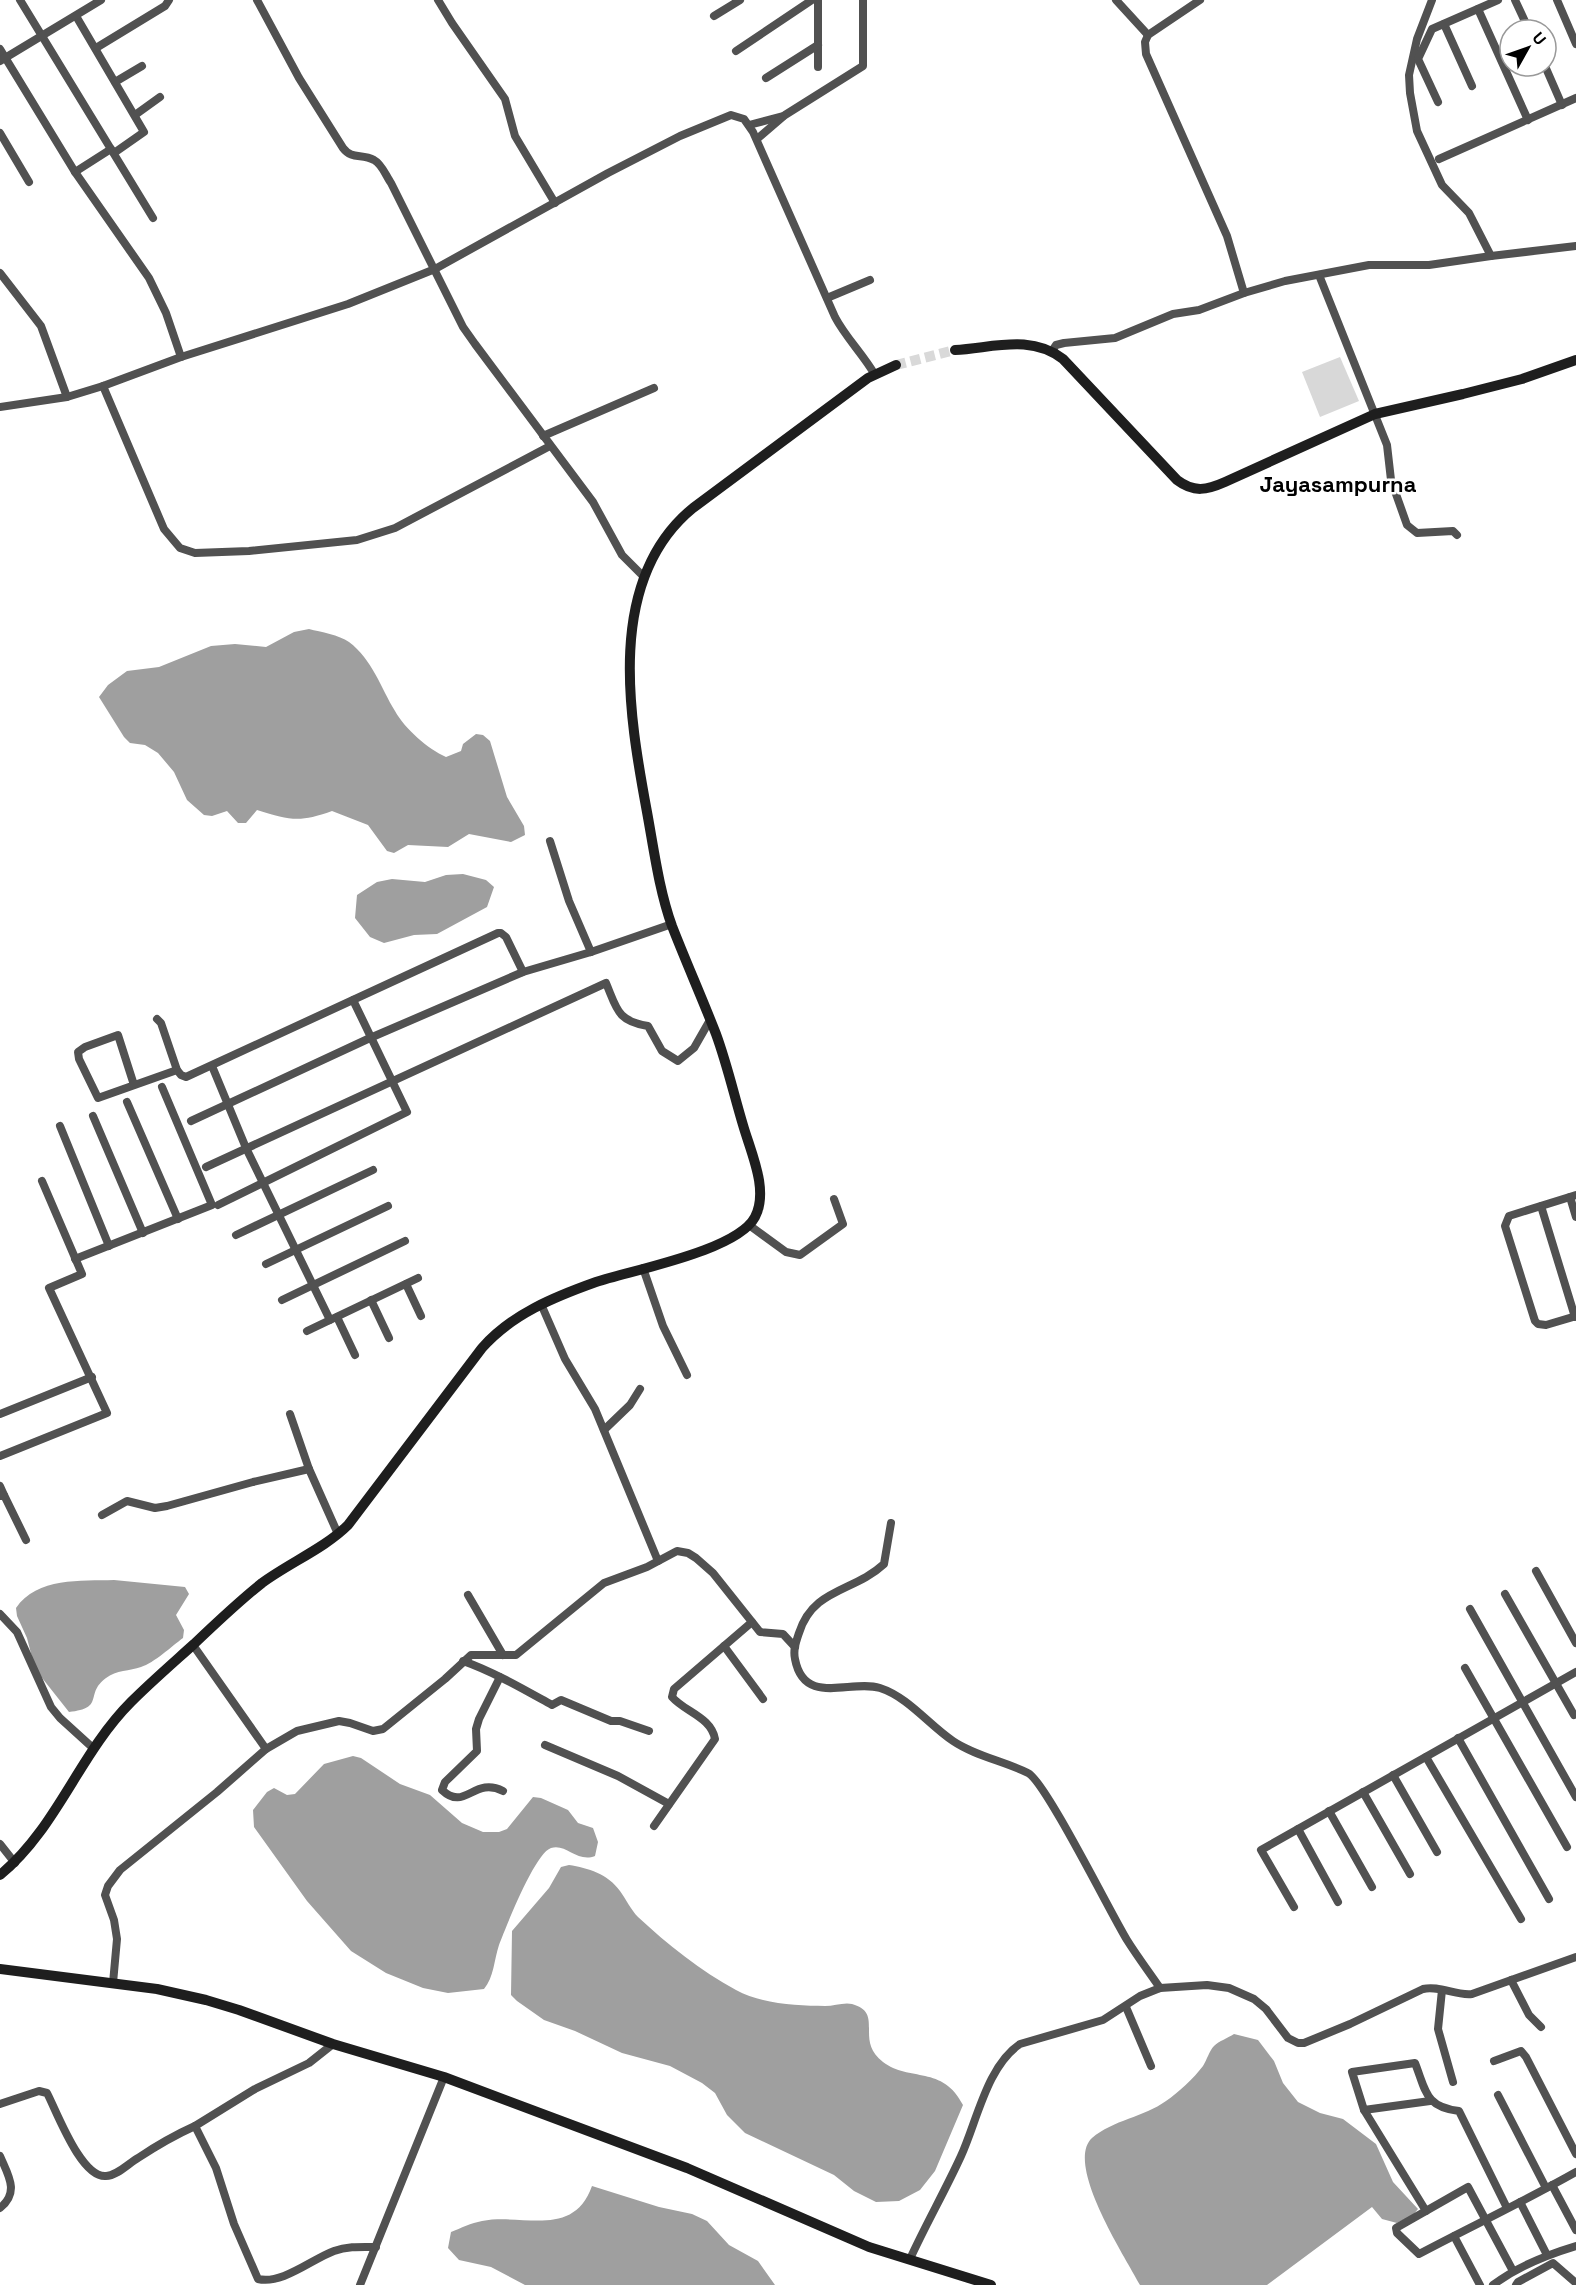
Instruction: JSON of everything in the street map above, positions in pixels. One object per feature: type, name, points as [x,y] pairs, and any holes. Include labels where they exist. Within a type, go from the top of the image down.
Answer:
[{"type":"street","points":[[20,0],[153,218]]},
{"type":"street","points":[[3,59],[101,0]]},
{"type":"street","points":[[96,48],[165,6],[169,0]]},
{"type":"street","points":[[256,0],[299,78],[343,148],[350,156],[372,159],[379,164],[391,183],[463,327],[599,510],[622,555],[644,577]]},
{"type":"street","points":[[438,0],[505,99],[515,136],[555,203]]},
{"type":"street","points":[[714,16],[740,0]]},
{"type":"street","points":[[736,51],[812,0]]},
{"type":"street","points":[[818,0],[818,67]]},
{"type":"street","points":[[757,139],[785,115],[863,66],[863,0]]},
{"type":"street","points":[[1116,0],[1148,35]]},
{"type":"street","points":[[1200,0],[1148,35],[1145,42],[1146,54],[1227,236],[1244,292]]},
{"type":"street","points":[[1432,0],[1417,39],[1409,75],[1417,131],[1442,185],[1469,213],[1491,256]]},
{"type":"street","points":[[1438,102],[1418,59],[1432,29],[1498,0]]},
{"type":"street","points":[[1515,0],[1523,18]]},
{"type":"street","points":[[1557,0],[1576,44]]},
{"type":"street","points":[[1478,9],[1528,120]]},
{"type":"street","points":[[75,172],[142,135],[142,127],[76,16]]},
{"type":"street","points":[[1444,24],[1472,86]]},
{"type":"street","points":[[766,78],[818,45]]},
{"type":"street","points":[[0,49],[3,59],[75,172],[149,278],[166,312],[181,357]]},
{"type":"street","points":[[115,82],[142,66]]},
{"type":"street","points":[[1550,78],[1562,105]]},
{"type":"street","points":[[135,115],[160,97]]},
{"type":"street","points":[[1439,159],[1576,99]]},
{"type":"street","points":[[0,407],[67,397],[104,386],[181,357],[348,304],[435,269],[648,152],[731,115],[744,119],[757,139],[847,338],[864,357],[875,375]]},
{"type":"street","points":[[749,125],[785,115]]},
{"type":"street","points":[[0,134],[29,182]]},
{"type":"street","points":[[1052,351],[1056,345],[1064,343],[1114,338],[1173,314],[1199,310],[1244,292],[1285,281],[1369,265],[1429,265],[1576,246]]},
{"type":"street","points":[[0,273],[41,326],[54,356],[67,397]]},
{"type":"street","points":[[1319,275],[1387,445],[1391,480],[1407,525],[1417,533],[1453,531],[1457,535]]},
{"type":"street","points":[[827,298],[870,280]]},
{"type":"street","points":[[955,350],[982,349],[1017,343],[1052,351],[1063,359],[1177,480],[1194,490],[1226,482],[1375,414],[1463,394],[1576,360]]},
{"type":"street","points":[[0,1875],[15,1863],[44,1828],[99,1737],[130,1703],[263,1583],[338,1534],[353,1519],[493,1335],[541,1304],[598,1282],[714,1246],[733,1237],[749,1225],[760,1206],[760,1187],[728,1070],[672,924],[656,862],[640,778],[630,695],[632,634],[644,577],[656,552],[674,525],[832,404],[875,375],[896,364]]},
{"type":"street","points":[[104,386],[164,529],[180,548],[195,553],[249,551],[357,540],[374,536],[436,507],[550,446]]},
{"type":"street","points":[[543,436],[654,388]]},
{"type":"street","points":[[550,841],[569,901],[591,952]]},
{"type":"street","points":[[191,1121],[370,1038],[523,972],[591,952],[672,924]]},
{"type":"street","points":[[157,1019],[161,1023],[177,1070],[186,1077],[498,933],[506,937],[523,972]]},
{"type":"street","points":[[206,1167],[606,983],[620,1015],[634,1024],[648,1026],[663,1051],[678,1061],[694,1048],[710,1020]]},
{"type":"street","points":[[218,1204],[407,1112],[353,1000]]},
{"type":"street","points":[[134,1085],[118,1035],[85,1047],[78,1052],[79,1059],[98,1098],[177,1070]]},
{"type":"street","points":[[212,1066],[246,1148],[313,1285],[355,1355]]},
{"type":"street","points":[[75,1259],[212,1205],[162,1087]]},
{"type":"street","points":[[128,1101],[178,1219]]},
{"type":"street","points":[[93,1116],[142,1233]]},
{"type":"street","points":[[60,1126],[109,1246]]},
{"type":"street","points":[[236,1235],[373,1170]]},
{"type":"street","points":[[0,1456],[107,1413],[49,1288],[82,1274],[42,1181]]},
{"type":"street","points":[[1541,1206],[1575,1316],[1546,1325],[1538,1324],[1535,1321],[1505,1226],[1507,1220],[1509,1216],[1541,1206],[1573,1196],[1576,1217]]},
{"type":"street","points":[[749,1225],[786,1252],[800,1255],[843,1224],[834,1199]]},
{"type":"street","points":[[266,1264],[388,1206]]},
{"type":"street","points":[[282,1300],[405,1241]]},
{"type":"street","points":[[643,1268],[663,1326],[687,1375]]},
{"type":"street","points":[[307,1331],[418,1278]]},
{"type":"street","points":[[406,1284],[422,1316]]},
{"type":"street","points":[[371,1300],[389,1338]]},
{"type":"street","points":[[541,1304],[565,1359],[587,1393],[604,1430],[644,1531],[658,1560]]},
{"type":"street","points":[[0,1414],[92,1377]]},
{"type":"street","points":[[604,1430],[630,1405],[640,1389]]},
{"type":"street","points":[[290,1414],[309,1469],[338,1534]]},
{"type":"street","points":[[102,1515],[128,1501],[155,1508],[167,1506],[309,1469]]},
{"type":"street","points":[[0,1486],[2,1495],[26,1540]]},
{"type":"street","points":[[891,1523],[884,1564],[817,1603],[806,1615],[795,1647],[798,1668],[813,1685],[825,1689],[874,1686],[887,1691],[918,1711],[953,1741],[1032,1775],[1068,1833],[1128,1942],[1160,1988]]},
{"type":"street","points":[[113,1983],[117,1939],[114,1920],[106,1898],[108,1886],[120,1870],[217,1792],[266,1749],[297,1731],[328,1723],[350,1723],[372,1731],[383,1729],[471,1654],[516,1655],[604,1583],[647,1567],[677,1551],[688,1553],[713,1573],[762,1633],[783,1634],[795,1647]]},
{"type":"street","points":[[1536,1571],[1576,1643]]},
{"type":"street","points":[[1505,1594],[1574,1715]]},
{"type":"street","points":[[468,1595],[503,1655]]},
{"type":"street","points":[[1470,1609],[1524,1701],[1576,1797]]},
{"type":"street","points":[[0,1614],[17,1632],[51,1707],[93,1748]]},
{"type":"street","points":[[654,1826],[715,1738],[703,1719],[675,1700],[672,1692],[677,1685],[752,1622]]},
{"type":"street","points":[[193,1645],[266,1749]]},
{"type":"street","points":[[724,1646],[763,1699]]},
{"type":"street","points":[[463,1661],[493,1672],[552,1705],[561,1700],[610,1721],[620,1721],[649,1731]]},
{"type":"street","points":[[1465,1668],[1567,1847]]},
{"type":"street","points":[[1294,1906],[1261,1850],[1576,1672]]},
{"type":"street","points":[[500,1677],[479,1719],[476,1729],[477,1751],[445,1782],[442,1790],[449,1797],[460,1798],[484,1786],[502,1791]]},
{"type":"street","points":[[1458,1738],[1549,1899]]},
{"type":"street","points":[[544,1745],[618,1776],[669,1804]]},
{"type":"street","points":[[1426,1757],[1521,1919]]},
{"type":"street","points":[[1393,1775],[1437,1852]]},
{"type":"street","points":[[1364,1792],[1410,1874]]},
{"type":"street","points":[[1329,1811],[1372,1887]]},
{"type":"street","points":[[1298,1829],[1338,1902]]},
{"type":"street","points":[[0,1844],[15,1863]]},
{"type":"street","points":[[910,2259],[930,2214],[960,2158],[997,2069],[1010,2051],[1020,2044],[1103,2020],[1140,1996],[1160,1988],[1219,1985],[1243,1993],[1266,2009],[1288,2038],[1304,2043],[1423,1989],[1442,1990],[1461,1995],[1472,1994],[1576,1957]]},
{"type":"street","points":[[0,1969],[157,1989],[206,2000],[333,2044],[444,2077],[687,2168],[869,2247],[992,2285]]},
{"type":"street","points":[[1510,1980],[1528,2015],[1541,2027]]},
{"type":"street","points":[[1442,1990],[1438,2029],[1453,2082]]},
{"type":"street","points":[[1126,2007],[1151,2066]]},
{"type":"street","points":[[0,2104],[39,2091],[47,2093],[67,2136],[91,2170],[97,2175],[112,2175],[255,2089],[309,2063],[333,2044]]},
{"type":"street","points":[[1494,2061],[1521,2051],[1527,2057],[1576,2154]]},
{"type":"street","points":[[1426,2211],[1364,2110],[1352,2072],[1415,2063],[1430,2101]]},
{"type":"street","points":[[360,2285],[444,2077]]},
{"type":"street","points":[[1498,2095],[1549,2187],[1576,2230]]},
{"type":"street","points":[[1364,2110],[1430,2101],[1444,2109],[1459,2111],[1507,2208]]},
{"type":"street","points":[[195,2126],[216,2168],[234,2224],[258,2279],[273,2282],[344,2248],[376,2247]]},
{"type":"street","points":[[0,2156],[12,2190],[10,2198],[0,2208]]},
{"type":"street","points":[[1513,2271],[1486,2219],[1468,2187],[1396,2228],[1397,2232],[1419,2254],[1454,2236],[1486,2219],[1507,2208],[1549,2187],[1576,2172]]},
{"type":"street","points":[[1520,2202],[1547,2255]]},
{"type":"street","points":[[1454,2236],[1480,2285]]},
{"type":"street","points":[[1493,2285],[1513,2271],[1534,2261],[1576,2246]]},
{"type":"street","points":[[1534,2261],[1539,2270]]},
{"type":"street","points":[[1516,2285],[1553,2263],[1576,2283]]},
{"type":"shaded area","points":[[1340,357],[1359,401],[1320,417],[1302,372]]},
{"type":"shaded area","points":[[309,629],[340,637],[357,649],[370,665],[405,725],[432,749],[446,757],[461,751],[463,744],[476,734],[483,735],[490,741],[507,797],[524,826],[525,835],[511,842],[469,834],[448,847],[408,845],[394,853],[387,851],[368,825],[332,811],[294,819],[257,810],[246,823],[238,823],[227,811],[212,816],[204,815],[187,800],[174,772],[158,753],[145,745],[130,743],[124,737],[99,697],[108,685],[127,671],[159,667],[211,646],[235,644],[266,647],[294,632]]},
{"type":"shaded area","points":[[463,874],[486,880],[494,887],[487,907],[437,934],[414,935],[384,943],[370,937],[355,918],[357,895],[377,882],[392,879],[425,882],[446,875]]},
{"type":"shaded area","points":[[114,1580],[185,1587],[189,1594],[176,1615],[184,1630],[183,1638],[146,1665],[110,1675],[96,1690],[91,1704],[80,1710],[69,1712],[35,1669],[16,1608],[25,1598],[48,1586],[74,1581]]},
{"type":"shaded area","points":[[353,1756],[361,1758],[400,1784],[430,1795],[462,1823],[483,1832],[499,1832],[507,1829],[533,1797],[541,1798],[568,1810],[578,1823],[593,1828],[598,1842],[595,1856],[583,1857],[556,1847],[544,1853],[537,1863],[508,1923],[499,1945],[492,1974],[484,1989],[448,1993],[423,1988],[386,1973],[351,1951],[307,1901],[254,1827],[253,1810],[267,1792],[274,1788],[287,1795],[295,1794],[324,1764]]},
{"type":"shaded area","points":[[569,1865],[590,1870],[610,1880],[635,1914],[661,1937],[697,1966],[746,1995],[780,2003],[825,2006],[852,2004],[862,2008],[869,2021],[871,2045],[875,2054],[883,2062],[904,2072],[936,2079],[955,2092],[963,2105],[935,2171],[920,2190],[899,2201],[876,2202],[854,2191],[834,2175],[745,2133],[727,2115],[715,2093],[702,2083],[670,2066],[622,2053],[575,2031],[544,2020],[517,2001],[511,1995],[512,1931],[549,1888],[561,1867]]},
{"type":"shaded area","points":[[1234,2034],[1258,2040],[1274,2061],[1283,2083],[1298,2102],[1320,2113],[1343,2119],[1376,2144],[1393,2182],[1418,2209],[1413,2215],[1397,2223],[1382,2219],[1372,2207],[1267,2285],[1140,2285],[1100,2211],[1091,2189],[1085,2151],[1092,2138],[1100,2132],[1148,2111],[1176,2094],[1203,2066],[1214,2046]]},
{"type":"shaded area","points":[[592,2186],[659,2207],[692,2214],[707,2221],[729,2245],[758,2261],[775,2285],[525,2285],[491,2267],[459,2260],[448,2248],[451,2232],[474,2223],[498,2219],[545,2220],[573,2213],[584,2202]]},
{"type":"tunnel","points":[[896,365],[955,350]]},
{"type":"district","name":"Jayasampurna","points":[[1338,484]]}]
